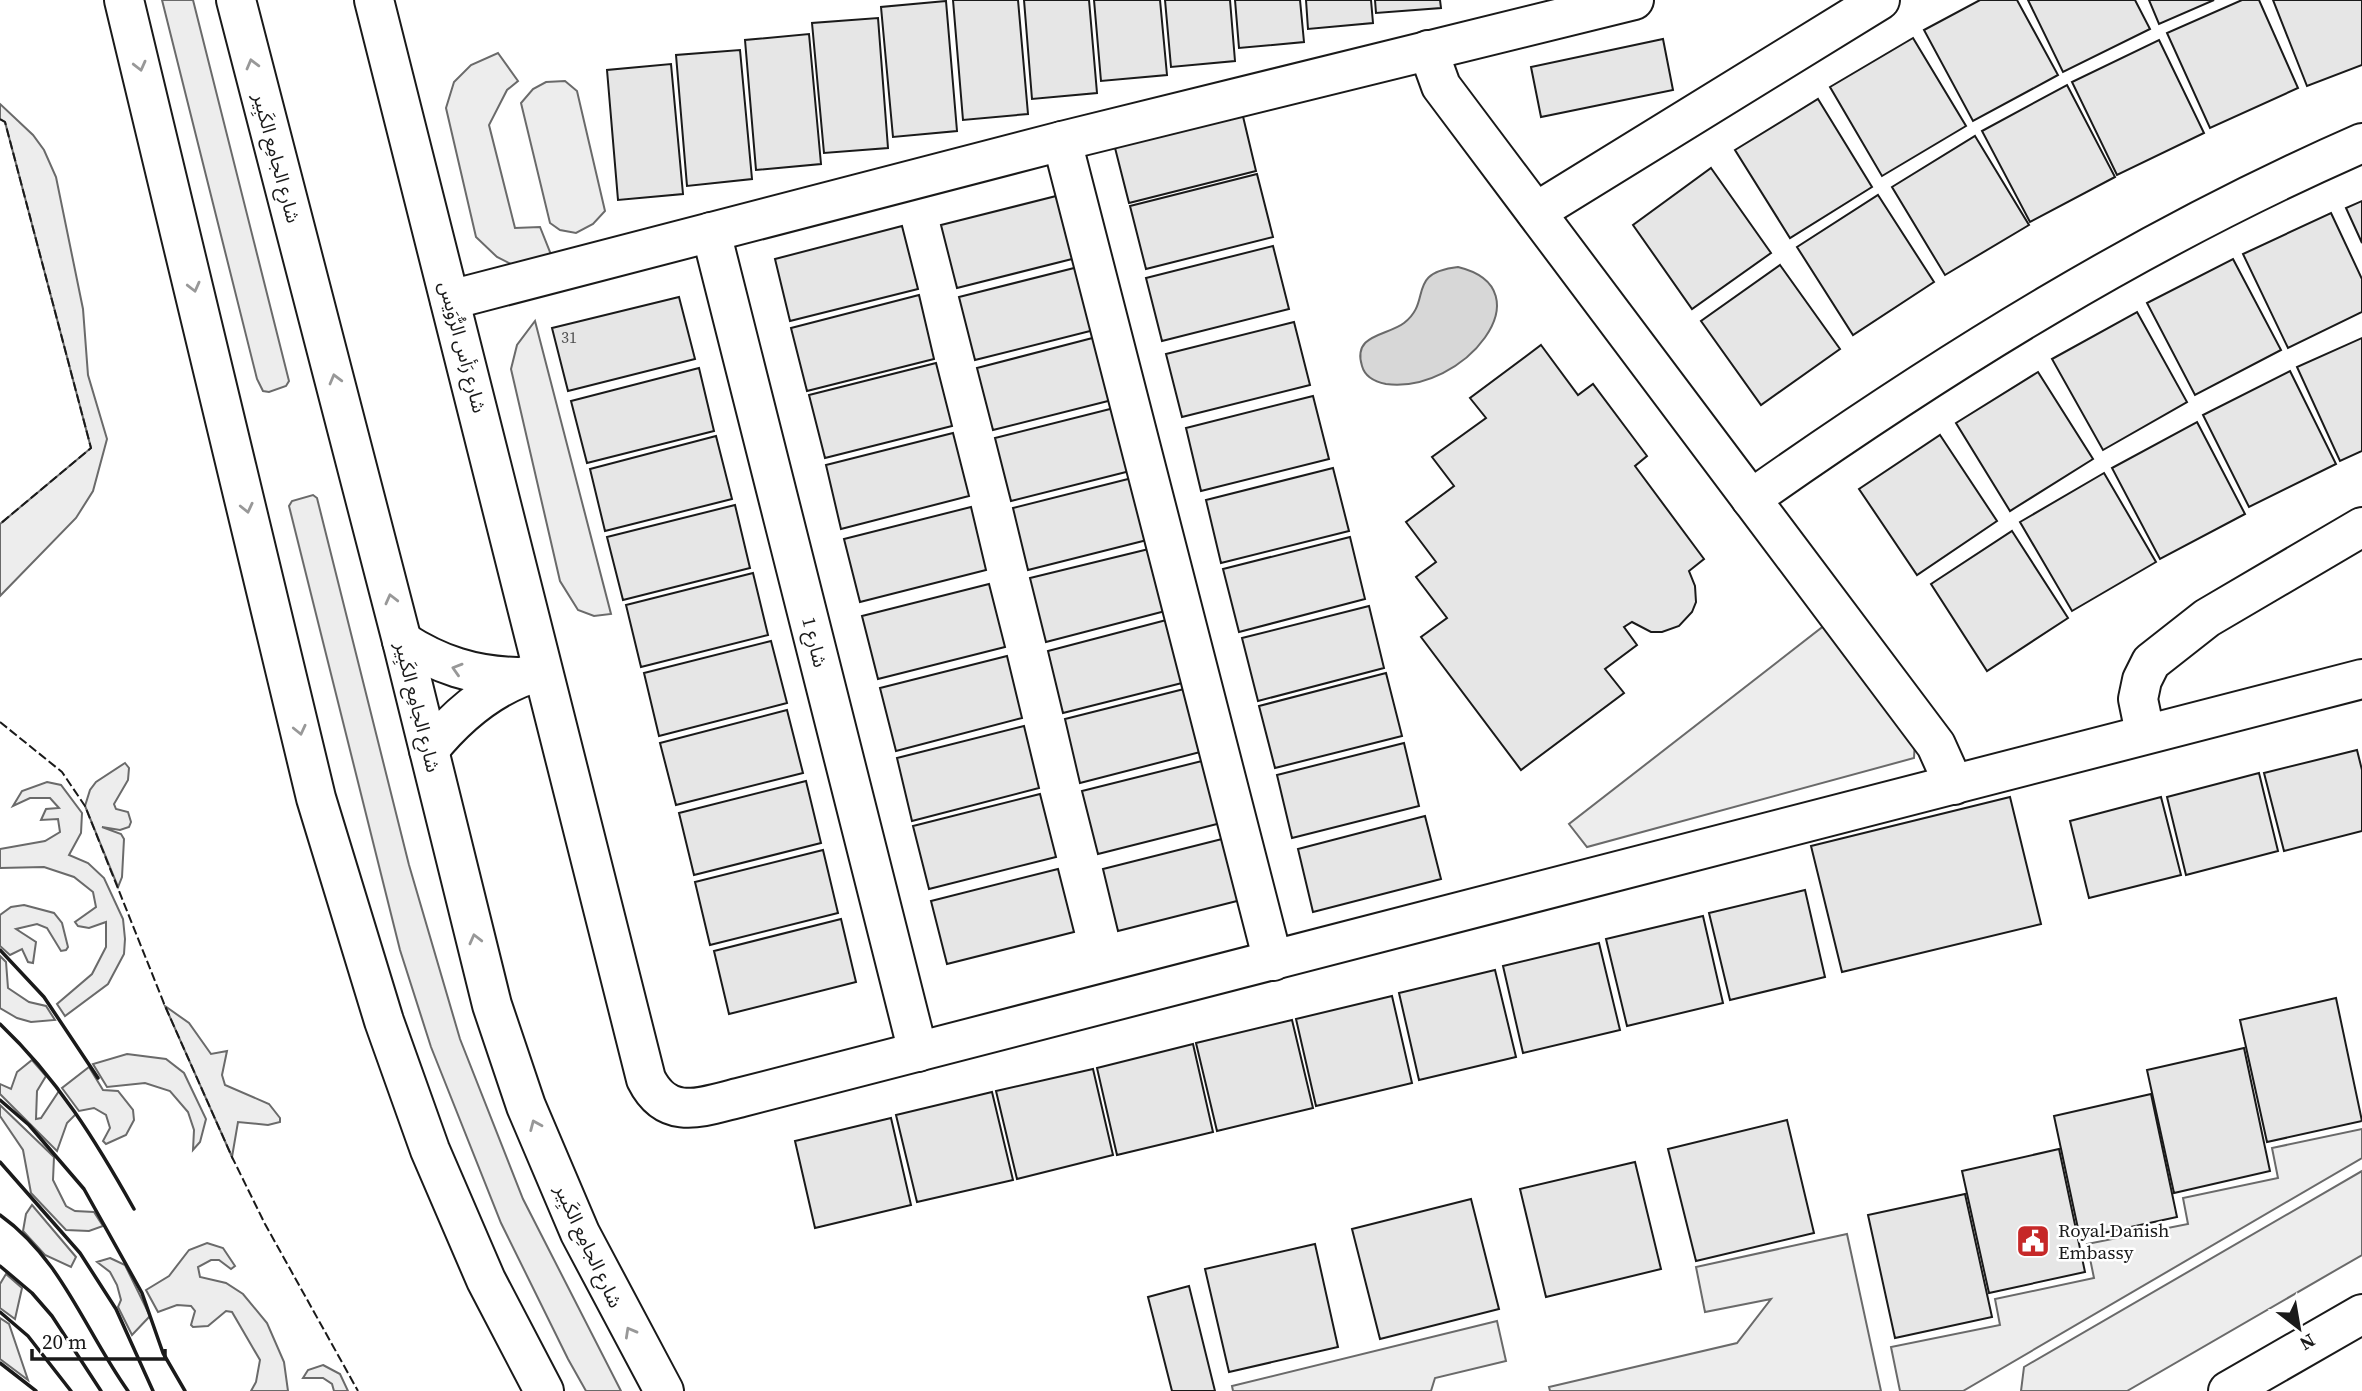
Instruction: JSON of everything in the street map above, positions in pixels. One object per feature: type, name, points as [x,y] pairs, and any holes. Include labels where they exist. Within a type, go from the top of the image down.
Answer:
[{"type":"street","points":[[124,0],[316,798],[384,1021],[430,1150],[485,1280],[544,1391]]},
{"type":"street","name":"شارع الجامِع الكَبِير","points":[[236,0],[402,641],[492,1005],[526,1106],[580,1233],[664,1391]]},
{"type":"street","name":"شارع رَأس الرُّوَيس","points":[[374,0],[450,300],[529,674],[646,1079],[657,1097],[670,1106],[686,1110],[918,1052],[2362,679]]},
{"type":"street","points":[[450,300],[1062,141],[1634,0]]},
{"type":"street","points":[[1536,212],[1880,0]]},
{"type":"street","points":[[1428,50],[1441,86],[1936,745],[1954,785]]},
{"type":"street","points":[[1062,141],[1273,961]]},
{"type":"street","points":[[1751,499],[1929,377],[2036,311],[2169,237],[2362,143]]},
{"type":"street","name":"شارع 1","points":[[711,232],[918,1052]]},
{"type":"street","points":[[2145,733],[2138,699],[2141,680],[2151,662],[2207,618],[2362,527]]},
{"type":"street","points":[[402,641],[454,668],[488,676],[529,674]]},
{"type":"street","points":[[429,750],[463,713],[529,674]]},
{"type":"street","points":[[2228,1391],[2362,1314]]},
{"type":"shaded area","points":[[162,0],[193,0],[289,381],[286,386],[269,392],[263,391],[257,379]]},
{"type":"shaded area","points":[[498,53],[518,81],[507,90],[489,125],[515,228],[540,227],[552,257],[515,266],[497,257],[476,237],[446,108],[454,82],[471,65]]},
{"type":"shaded area","points":[[565,81],[577,91],[605,211],[593,224],[576,233],[560,230],[550,223],[521,103],[533,89],[546,82]]},
{"type":"shaded area","points":[[0,104],[33,135],[44,150],[56,177],[83,309],[88,375],[107,439],[93,491],[76,518],[0,596],[0,524],[91,448],[5,122],[0,119]]},
{"type":"shaded area","points":[[1458,267],[1484,279],[1496,296],[1495,316],[1485,338],[1467,357],[1443,373],[1415,383],[1386,384],[1368,376],[1363,370],[1360,355],[1366,342],[1404,323],[1412,315],[1425,282],[1431,275]]},
{"type":"shaded area","points":[[535,321],[611,614],[594,616],[578,610],[560,581],[511,369],[517,345]]},
{"type":"shaded area","points":[[313,495],[317,498],[409,865],[460,1039],[523,1199],[621,1391],[586,1391],[568,1359],[501,1223],[431,1047],[400,950],[289,506],[292,501]]},
{"type":"shaded area","points":[[1825,625],[1915,740],[1914,758],[1587,847],[1569,824]]},
{"type":"shaded area","points":[[125,763],[129,768],[128,780],[114,804],[116,809],[128,812],[131,822],[129,827],[120,830],[102,827],[121,834],[124,839],[122,877],[118,887],[85,806],[90,790],[96,782]]},
{"type":"shaded area","points":[[47,782],[61,785],[82,813],[81,833],[69,855],[88,863],[104,878],[123,919],[125,939],[124,954],[108,984],[65,1016],[57,1004],[92,974],[106,947],[106,922],[89,928],[78,926],[75,922],[96,907],[93,892],[74,877],[44,867],[0,868],[0,849],[45,841],[60,832],[58,819],[41,820],[46,809],[59,808],[50,798],[30,798],[13,806],[22,791]]},
{"type":"shaded area","points":[[24,905],[54,913],[62,923],[68,947],[66,950],[61,951],[47,928],[37,924],[16,929],[36,942],[33,963],[28,962],[22,949],[10,955],[0,946],[0,915],[11,907]]},
{"type":"shaded area","points":[[0,956],[6,962],[8,988],[29,1002],[46,1006],[55,1020],[31,1022],[17,1018],[0,1008]]},
{"type":"shaded area","points":[[165,1006],[189,1023],[211,1054],[227,1051],[222,1075],[225,1085],[269,1104],[280,1118],[280,1122],[268,1125],[238,1122],[232,1157]]},
{"type":"shaded area","points":[[127,1054],[166,1059],[184,1073],[206,1119],[200,1142],[193,1150],[194,1130],[188,1112],[170,1091],[145,1083],[107,1087],[93,1064]]},
{"type":"shaded area","points":[[32,1060],[46,1076],[37,1091],[36,1119],[41,1118],[59,1091],[76,1114],[67,1123],[57,1151],[0,1094],[0,1084],[11,1089],[17,1072]]},
{"type":"shaded area","points":[[89,1067],[103,1090],[118,1091],[133,1110],[134,1120],[126,1135],[106,1144],[103,1141],[110,1128],[106,1115],[94,1108],[79,1111],[62,1088]]},
{"type":"shaded area","points":[[0,1105],[54,1157],[53,1180],[66,1206],[75,1211],[94,1212],[103,1226],[89,1231],[66,1230],[31,1193],[23,1150],[0,1116]]},
{"type":"shaded area","points":[[2362,1129],[2362,1158],[1963,1391],[1900,1391],[1891,1347],[2000,1325],[1995,1299],[2094,1278],[2087,1244],[2188,1224],[2183,1198],[2278,1178],[2272,1148]]},
{"type":"shaded area","points":[[2362,1171],[2362,1255],[2127,1391],[2021,1391],[2024,1367]]},
{"type":"shaded area","points":[[32,1205],[76,1257],[71,1267],[45,1255],[23,1231],[26,1214]]},
{"type":"shaded area","points":[[1847,1234],[1881,1391],[1550,1391],[1549,1387],[1737,1343],[1771,1299],[1705,1312],[1696,1267]]},
{"type":"shaded area","points":[[207,1243],[223,1248],[235,1266],[231,1269],[219,1260],[211,1260],[198,1267],[200,1277],[226,1283],[243,1294],[267,1323],[284,1362],[288,1391],[251,1391],[256,1382],[260,1360],[232,1312],[226,1311],[208,1326],[193,1327],[191,1325],[195,1311],[191,1306],[177,1305],[158,1312],[146,1290],[169,1276],[189,1250]]},
{"type":"shaded area","points":[[110,1258],[125,1265],[150,1316],[132,1335],[118,1307],[121,1300],[117,1285],[110,1272],[97,1262]]},
{"type":"shaded area","points":[[6,1274],[22,1288],[15,1319],[0,1308],[0,1284]]},
{"type":"shaded area","points":[[0,1318],[9,1324],[28,1380],[0,1359]]},
{"type":"shaded area","points":[[1497,1321],[1506,1361],[1435,1378],[1431,1391],[1233,1391],[1232,1386]]},
{"type":"shaded area","points":[[323,1365],[340,1374],[348,1391],[334,1391],[332,1384],[323,1378],[303,1378],[308,1370]]},
{"type":"building","points":[[953,0],[1018,0],[1028,114],[963,120]]},
{"type":"building","points":[[1024,0],[1089,0],[1097,93],[1032,99]]},
{"type":"building","points":[[1094,0],[1160,0],[1167,75],[1101,81]]},
{"type":"building","points":[[1165,0],[1230,0],[1235,61],[1171,67]]},
{"type":"building","points":[[1235,0],[1300,0],[1304,42],[1239,48]]},
{"type":"building","points":[[1306,0],[1371,0],[1373,23],[1308,29]]},
{"type":"building","points":[[1375,0],[1440,0],[1441,8],[1376,13]]},
{"type":"building","points":[[1980,0],[2017,0],[2058,75],[1973,121],[1924,30]]},
{"type":"building","points":[[2028,0],[2135,0],[2150,29],[2063,72]]},
{"type":"building","points":[[2149,0],[2214,0],[2159,24]]},
{"type":"building","points":[[2242,0],[2259,0],[2298,88],[2210,128],[2167,33]]},
{"type":"building","points":[[2273,0],[2362,0],[2362,65],[2307,86]]},
{"type":"building","points":[[946,1],[957,131],[893,137],[881,7]]},
{"type":"building","points":[[878,18],[888,148],[824,153],[812,23]]},
{"type":"building","points":[[809,34],[821,164],[756,170],[745,40]]},
{"type":"building","points":[[1913,38],[1966,126],[1882,176],[1830,87]]},
{"type":"building","points":[[1663,39],[1673,90],[1541,117],[1531,67]]},
{"type":"building","points":[[2159,40],[2204,133],[2117,175],[2072,82]]},
{"type":"building","points":[[740,50],[752,179],[687,186],[676,55]]},
{"type":"building","points":[[671,64],[683,194],[618,200],[607,70]]},
{"type":"building","points":[[2067,85],[2115,177],[2030,222],[1982,131]]},
{"type":"building","points":[[1818,99],[1872,187],[1790,238],[1735,150]]},
{"type":"building","points":[[1241,108],[1256,171],[1129,203],[1113,140]]},
{"type":"building","points":[[1975,136],[2029,225],[1945,275],[1892,187]]},
{"type":"building","points":[[1711,168],[1771,253],[1692,309],[1633,225]]},
{"type":"building","points":[[1257,174],[1273,237],[1146,269],[1130,206]]},
{"type":"building","points":[[1068,193],[1084,256],[957,288],[941,225]]},
{"type":"building","points":[[1878,195],[1934,282],[1853,335],[1797,247]]},
{"type":"building","points":[[2362,201],[2362,243],[2346,208]]},
{"type":"building","points":[[2331,213],[2362,279],[2362,312],[2288,348],[2243,254]]},
{"type":"building","points":[[902,226],[918,289],[790,321],[775,259]]},
{"type":"building","points":[[1273,246],[1289,309],[1162,341],[1146,278]]},
{"type":"building","points":[[2233,259],[2281,350],[2195,395],[2147,303]]},
{"type":"building","points":[[1086,265],[1102,328],[975,360],[959,297]]},
{"type":"building","points":[[1780,265],[1840,349],[1761,405],[1701,321]]},
{"type":"building","points":[[919,295],[934,359],[807,391],[791,328]]},
{"type":"building","points":[[679,297],[695,359],[568,391],[552,328]]},
{"type":"building","points":[[2137,312],[2187,402],[2103,450],[2052,359]]},
{"type":"building","points":[[1294,322],[1310,385],[1182,417],[1166,354]]},
{"type":"building","points":[[1104,335],[1120,398],[993,430],[977,368]]},
{"type":"building","points":[[2362,338],[2362,451],[2340,461],[2297,367]]},
{"type":"building","points":[[1541,345],[1578,395],[1593,384],[1647,456],[1635,466],[1704,559],[1689,571],[1695,586],[1696,602],[1692,612],[1679,626],[1662,632],[1651,632],[1632,622],[1624,627],[1637,645],[1605,669],[1624,693],[1521,770],[1421,637],[1447,618],[1416,577],[1436,562],[1406,522],[1454,486],[1432,457],[1486,418],[1470,398]]},
{"type":"building","points":[[936,363],[952,426],[825,458],[809,395]]},
{"type":"building","points":[[699,368],[714,431],[587,463],[571,401]]},
{"type":"building","points":[[2290,371],[2336,464],[2249,507],[2203,415]]},
{"type":"building","points":[[2038,372],[2093,459],[2010,511],[1956,423]]},
{"type":"building","points":[[1313,396],[1329,459],[1201,491],[1186,428]]},
{"type":"building","points":[[1122,406],[1138,469],[1011,501],[995,438]]},
{"type":"building","points":[[2197,422],[2245,514],[2160,559],[2112,468]]},
{"type":"building","points":[[953,433],[969,496],[841,529],[826,465]]},
{"type":"building","points":[[1940,435],[1997,521],[1917,575],[1859,489]]},
{"type":"building","points":[[716,436],[732,499],[605,531],[590,469]]},
{"type":"building","points":[[1333,468],[1349,531],[1221,563],[1206,500]]},
{"type":"building","points":[[2104,473],[2156,562],[2072,611],[2020,522]]},
{"type":"building","points":[[1140,476],[1155,538],[1028,570],[1013,508]]},
{"type":"building","points":[[735,505],[750,568],[623,600],[607,537]]},
{"type":"building","points":[[971,507],[986,570],[860,602],[844,539]]},
{"type":"building","points":[[2012,531],[2068,618],[1987,671],[1931,584]]},
{"type":"building","points":[[1350,537],[1365,599],[1239,632],[1223,569]]},
{"type":"building","points":[[1157,547],[1173,609],[1046,642],[1030,578]]},
{"type":"building","points":[[753,573],[768,635],[641,667],[626,605]]},
{"type":"building","points":[[989,584],[1005,647],[878,679],[862,616]]},
{"type":"building","points":[[1369,606],[1384,668],[1258,701],[1242,638]]},
{"type":"building","points":[[1174,618],[1190,681],[1063,713],[1048,651]]},
{"type":"building","points":[[771,641],[787,703],[659,736],[644,673]]},
{"type":"building","points":[[1007,656],[1022,718],[896,751],[880,688]]},
{"type":"building","points":[[1386,673],[1402,736],[1275,768],[1259,706]]},
{"type":"building","points":[[1192,687],[1208,750],[1080,783],[1065,719]]},
{"type":"building","points":[[787,710],[803,773],[676,805],[660,743]]},
{"type":"building","points":[[1024,726],[1039,788],[912,821],[897,758]]},
{"type":"building","points":[[1404,743],[1419,806],[1292,838],[1277,775]]},
{"type":"building","points":[[2357,750],[2362,770],[2362,831],[2284,851],[2264,773]]},
{"type":"building","points":[[1210,759],[1225,822],[1098,854],[1082,791]]},
{"type":"building","points":[[2259,773],[2278,851],[2186,875],[2167,797]]},
{"type":"building","points":[[806,781],[821,843],[694,875],[679,813]]},
{"type":"building","points":[[1040,794],[1056,857],[929,889],[913,826]]},
{"type":"building","points":[[2010,797],[2041,924],[1842,972],[1811,846]]},
{"type":"building","points":[[2161,797],[2181,875],[2089,898],[2070,821]]},
{"type":"building","points":[[1425,816],[1441,879],[1313,912],[1298,849]]},
{"type":"building","points":[[1230,837],[1245,899],[1118,931],[1103,869]]},
{"type":"building","points":[[823,850],[838,913],[710,945],[695,882]]},
{"type":"building","points":[[1058,869],[1074,932],[947,964],[931,901]]},
{"type":"building","points":[[1805,890],[1825,977],[1730,1000],[1709,913]]},
{"type":"building","points":[[1703,916],[1723,1003],[1627,1026],[1606,939]]},
{"type":"building","points":[[841,919],[856,982],[729,1014],[714,951]]},
{"type":"building","points":[[1599,943],[1620,1030],[1523,1053],[1503,966]]},
{"type":"building","points":[[1495,970],[1516,1057],[1419,1080],[1399,993]]},
{"type":"building","points":[[1392,996],[1412,1083],[1316,1106],[1296,1019]]},
{"type":"building","points":[[2336,998],[2362,1121],[2267,1142],[2240,1020]]},
{"type":"building","points":[[1292,1020],[1313,1108],[1217,1131],[1196,1043]]},
{"type":"building","points":[[1193,1044],[1213,1132],[1117,1155],[1097,1068]]},
{"type":"building","points":[[2244,1048],[2270,1171],[2174,1193],[2147,1070]]},
{"type":"building","points":[[1093,1069],[1113,1155],[1017,1179],[996,1091]]},
{"type":"building","points":[[992,1092],[1013,1180],[917,1202],[896,1115]]},
{"type":"building","points":[[2151,1094],[2177,1217],[2080,1238],[2054,1116]]},
{"type":"building","points":[[891,1118],[911,1205],[815,1228],[795,1141]]},
{"type":"building","points":[[1787,1120],[1814,1233],[1696,1261],[1668,1149]]},
{"type":"building","points":[[2059,1149],[2085,1272],[1989,1293],[1962,1171]]},
{"type":"building","points":[[1635,1162],[1661,1269],[1546,1297],[1520,1189]]},
{"type":"building","points":[[1965,1194],[1992,1317],[1895,1338],[1868,1215]]},
{"type":"building","points":[[1471,1199],[1499,1309],[1380,1339],[1352,1229]]},
{"type":"building","points":[[1315,1244],[1338,1347],[1229,1372],[1205,1269]]},
{"type":"building","points":[[1189,1286],[1215,1391],[1172,1391],[1148,1297]]},
{"type":"fence","points":[[0,119],[5,122],[91,448],[0,524]]},
{"type":"fence","points":[[0,722],[62,772],[85,806],[165,1006],[232,1157],[265,1224],[358,1391]]},
{"type":"wall","points":[[0,950],[44,997],[98,1078]]},
{"type":"wall","points":[[0,1024],[40,1066],[74,1111],[134,1209]]},
{"type":"wall","points":[[0,1100],[29,1125],[84,1189],[142,1293],[163,1353],[185,1391]]},
{"type":"wall","points":[[0,1162],[80,1253],[116,1309],[153,1391]]},
{"type":"wall","points":[[0,1215],[22,1233],[56,1274],[128,1391]]},
{"type":"wall","points":[[0,1266],[32,1293],[52,1316],[101,1391]]},
{"type":"wall","points":[[0,1312],[28,1336],[71,1391]]},
{"type":"wall","points":[[0,1363],[36,1391]]},
{"type":"place","name":"Royal Danish Embassy","points":[[2033,1241]]}]
